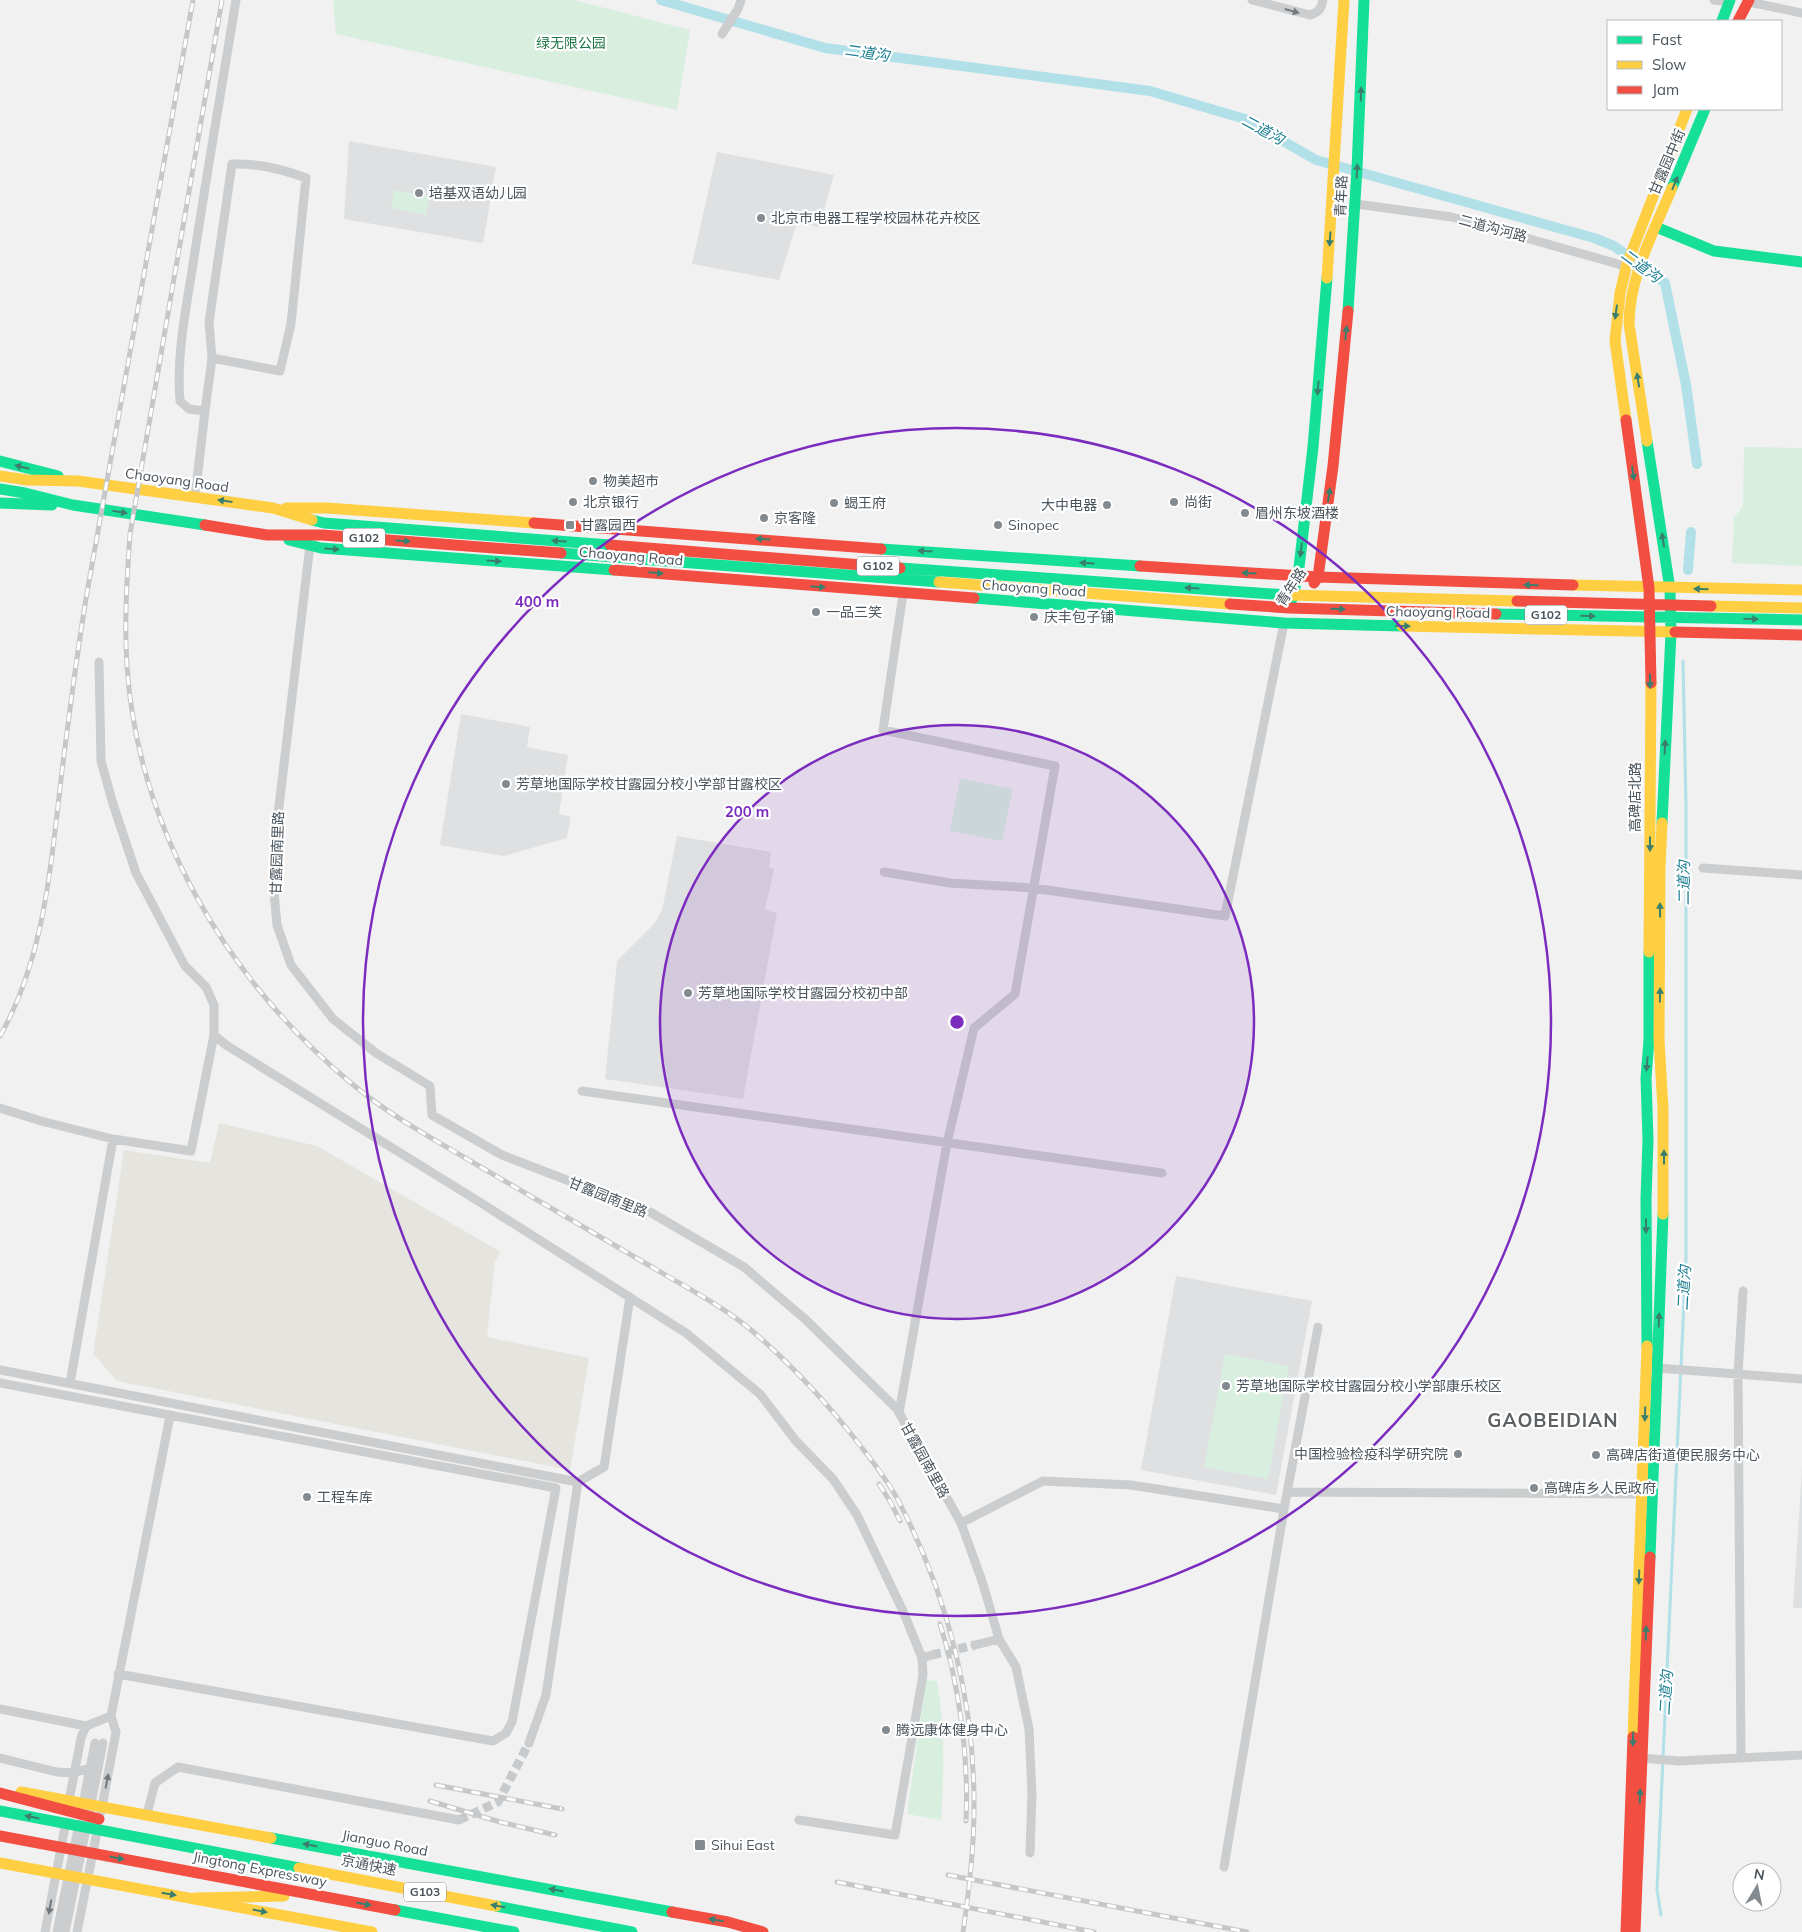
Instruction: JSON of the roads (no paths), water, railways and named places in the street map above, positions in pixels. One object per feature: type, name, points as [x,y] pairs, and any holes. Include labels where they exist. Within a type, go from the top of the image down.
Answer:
[{"type":"main road","name":"青年路","points":[[1294,608],[1293,595],[1298,576],[1313,448],[1333,190],[1344,0]]},
{"type":"main road","name":"青年路","points":[[1284,623],[1318,578],[1335,452],[1356,201],[1364,0]]},
{"type":"main road","points":[[1722,20],[1730,1]]},
{"type":"main road","points":[[1739,20],[1749,1]]},
{"type":"main road","name":"甘露园中街","points":[[1626,266],[1687,110]]},
{"type":"main road","name":"甘露园中街","points":[[1670,589],[1629,324],[1629,308],[1639,268],[1705,110]]},
{"type":"main road","points":[[1656,228],[1714,251],[1802,262]]},
{"type":"main road","name":"高碑店北路","points":[[1626,266],[1617,307],[1615,341],[1649,588],[1651,632],[1649,1040],[1646,1078],[1648,1140],[1646,1199],[1647,1366],[1626,1932]]},
{"type":"main road","name":"Chaoyang Road","points":[[0,462],[78,481],[273,508],[327,508],[1036,560],[1318,578],[1670,589],[1802,590]]},
{"type":"main road","name":"Chaoyang Road","points":[[0,476],[27,480],[78,481]]},
{"type":"main road","name":"Chaoyang Road","points":[[0,489],[25,492],[72,505],[267,535],[321,548],[548,564],[903,594],[1284,623],[1802,635]]},
{"type":"main road","name":"Chaoyang Road","points":[[0,503],[72,505]]},
{"type":"main road","name":"Chaoyang Road","points":[[273,508],[324,523],[1306,596],[1802,608]]},
{"type":"main road","points":[[460,559],[464,518]]},
{"type":"main road","name":"Chaoyang Road","points":[[267,535],[322,535],[1294,608],[1650,618],[1802,620]]},
{"type":"main road","name":"高碑店北路","points":[[1635,1932],[1658,1369],[1664,1162],[1659,1040],[1661,958],[1660,868],[1671,633],[1670,589]]},
{"type":"main road","name":"Jianguo Road","points":[[0,1788],[728,1922],[763,1932]]},
{"type":"main road","points":[[0,1793],[217,1851]]},
{"type":"main road","name":"Jingtong Expressway","points":[[0,1811],[217,1851]]},
{"type":"main road","name":"Jingtong Expressway","points":[[0,1836],[514,1932]]},
{"type":"main road","name":"京通快速","points":[[217,1851],[632,1932]]},
{"type":"main road","points":[[2,1866],[195,1898],[333,1928],[372,1932]]},
{"type":"main road","points":[[195,1898],[316,1895]]},
{"type":"street","points":[[205,411],[190,409],[180,401],[179,389],[186,311],[201,208],[236,0]]},
{"type":"street","points":[[723,33],[738,9],[741,0]]},
{"type":"street","points":[[1252,0],[1310,15],[1317,13],[1321,9],[1322,0]]},
{"type":"street","points":[[1714,0],[1730,1]]},
{"type":"street","points":[[1749,1],[1802,13]]},
{"type":"street","points":[[195,497],[212,358],[209,322],[232,164],[251,164],[284,170],[306,178],[290,324],[280,371],[212,358]]},
{"type":"street","name":"二道沟河路","points":[[1356,201],[1452,217],[1626,266]]},
{"type":"street","name":"甘露园南里路","points":[[310,545],[275,840],[273,882],[277,925],[291,965],[333,1019],[376,1053],[430,1086],[432,1115],[502,1155],[650,1212],[744,1267],[805,1319],[899,1412],[961,1523],[982,1580],[999,1640],[1016,1667],[1029,1729],[1032,1793],[1030,1853]]},
{"type":"street","points":[[899,1412],[947,1143],[974,1028],[1015,994],[1054,766],[883,730],[903,594]]},
{"type":"street","points":[[884,872],[950,883],[1033,888],[1225,916],[1284,623]]},
{"type":"street","points":[[0,1108],[41,1121],[113,1139],[191,1151],[214,1035],[214,1005],[206,987],[185,966],[136,872],[113,804],[101,761],[99,662]]},
{"type":"street","points":[[1702,868],[1802,875]]},
{"type":"street","points":[[214,1035],[226,1045],[478,1200],[686,1333],[760,1394],[796,1440],[833,1480],[861,1523],[903,1611],[922,1658],[923,1675],[895,1836],[799,1820]]},
{"type":"street","points":[[582,1091],[1162,1173]]},
{"type":"street","points":[[70,1383],[113,1139]]},
{"type":"street","points":[[1741,1758],[1738,1374],[1743,1291]]},
{"type":"street","points":[[0,1370],[578,1482],[604,1467],[630,1298]]},
{"type":"street","points":[[1224,1868],[1284,1509],[1318,1327]]},
{"type":"street","points":[[1658,1369],[1802,1379]]},
{"type":"street","points":[[0,1383],[556,1488],[512,1722],[506,1733],[493,1741],[118,1674]]},
{"type":"street","points":[[77,1932],[116,1732],[111,1716],[118,1674],[170,1416]]},
{"type":"street","points":[[961,1523],[1043,1481],[1130,1485],[1284,1509]]},
{"type":"street","points":[[529,1743],[546,1694],[578,1482]]},
{"type":"street","points":[[1287,1492],[1642,1494]]},
{"type":"street","points":[[975,1645],[999,1640]]},
{"type":"street","points":[[922,1658],[932,1656]]},
{"type":"street","points":[[0,1710],[86,1726],[111,1716]]},
{"type":"street","points":[[45,1932],[81,1738],[86,1726]]},
{"type":"street","points":[[56,1932],[90,1768],[99,1743],[65,1932]]},
{"type":"street","points":[[1642,1758],[1679,1761],[1802,1755]]},
{"type":"street","points":[[0,1758],[57,1772],[73,1773],[90,1768]]},
{"type":"street","points":[[147,1814],[155,1783],[178,1767],[459,1820]]},
{"type":"waterway","name":"二道沟","points":[[661,0],[825,48],[1150,91],[1245,119],[1316,160],[1594,238],[1614,246],[1665,283],[1686,385],[1697,464]]},
{"type":"waterway","name":"二道沟","points":[[1688,570],[1691,532]]},
{"type":"waterway","name":"二道沟","points":[[1661,1915],[1657,1890],[1686,1257],[1686,805],[1683,661]]},
{"type":"tunnel","points":[[932,1655],[975,1645]]},
{"type":"tunnel","points":[[459,1820],[498,1802],[529,1743]]},
{"type":"railway","points":[[0,1036],[27,976],[43,911],[84,611],[193,0]]},
{"type":"railway","points":[[222,0],[130,534],[126,616],[127,666],[135,726],[149,785],[170,842],[197,897],[229,949],[265,997],[306,1042],[351,1083],[419,1131],[699,1294],[738,1320],[765,1342],[808,1384],[847,1429],[891,1487],[932,1575],[945,1612],[964,1690],[970,1730],[974,1809],[971,1870],[963,1932]]},
{"type":"railway","points":[[879,1484],[900,1521]]},
{"type":"railway","points":[[940,1624],[953,1671],[961,1721],[966,1772],[966,1821]]},
{"type":"railway","points":[[436,1785],[562,1809]]},
{"type":"railway","points":[[430,1801],[500,1822],[555,1835]]},
{"type":"railway","points":[[948,1875],[1247,1932]]},
{"type":"railway","points":[[837,1882],[1094,1932]]},
{"type":"place","name":"培基双语幼儿园","points":[[419,193]]},
{"type":"place","name":"北京市电器工程学校园林花卉校区","points":[[761,218]]},
{"type":"place","name":"物美超市","points":[[593,481]]},
{"type":"place","name":"北京银行","points":[[573,502]]},
{"type":"place","name":"尚街","points":[[1174,502]]},
{"type":"place","name":"蝎王府","points":[[834,503]]},
{"type":"place","name":"大中电器","points":[[1107,505]]},
{"type":"place","name":"眉州东坡酒楼","points":[[1245,513]]},
{"type":"place","name":"京客隆","points":[[764,518]]},
{"type":"place","name":"甘露园西","points":[[570,525]]},
{"type":"place","name":"Sinopec","points":[[998,525]]},
{"type":"place","name":"一品三笑","points":[[816,612]]},
{"type":"place","name":"庆丰包子铺","points":[[1034,617]]},
{"type":"place","name":"芳草地国际学校甘露园分校小学部甘露校区","points":[[506,784]]},
{"type":"place","name":"芳草地国际学校甘露园分校初中部","points":[[688,993]]},
{"type":"place","name":"芳草地国际学校甘露园分校小学部康乐校区","points":[[1226,1386]]},
{"type":"place","name":"中国检验检疫科学研究院","points":[[1458,1454]]},
{"type":"place","name":"高碑店街道便民服务中心","points":[[1596,1455]]},
{"type":"place","name":"高碑店乡人民政府","points":[[1534,1488]]},
{"type":"place","name":"工程车库","points":[[307,1497]]},
{"type":"place","name":"腾远康体健身中心","points":[[886,1730]]},
{"type":"place","name":"Sihui East","points":[[700,1845]]},
{"type":"district","name":"GAOBEIDIAN","points":[[1553,1420]]},
{"type":"park label","name":"绿无限公园","points":[[571,43]]}]
